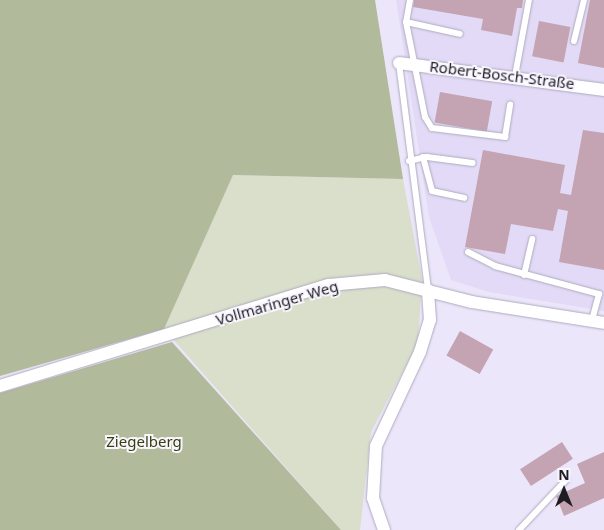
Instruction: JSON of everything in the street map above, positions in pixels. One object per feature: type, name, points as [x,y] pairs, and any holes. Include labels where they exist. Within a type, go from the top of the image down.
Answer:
[{"type":"street","name":"Robert-Bosch-Straße","points":[[399,63],[515,76],[604,90]]},
{"type":"street","name":"Vollmaringer Weg","points":[[0,386],[329,285],[385,280],[472,302],[598,322]]},
{"type":"street","points":[[384,530],[374,498],[376,446],[420,352],[430,320],[428,290]]},
{"type":"lane","points":[[410,0],[406,22],[416,64],[425,118],[432,128],[505,137],[510,104]]},
{"type":"lane","points":[[515,76],[529,0]]},
{"type":"lane","points":[[574,40],[584,0]]},
{"type":"lane","points":[[406,22],[460,34]]},
{"type":"lane","points":[[399,63],[409,161],[428,290]]},
{"type":"lane","points":[[409,161],[423,157],[473,163]]},
{"type":"lane","points":[[423,157],[432,191],[464,198]]},
{"type":"lane","points":[[524,275],[532,239]]},
{"type":"lane","points":[[468,252],[524,275],[598,294],[598,322]]},
{"type":"lane","points":[[519,530],[566,480]]},
{"type":"shaded area","points":[[396,0],[604,0],[604,311],[489,292],[451,280],[429,217]]},
{"type":"green space","points":[[0,0],[375,0],[403,179],[233,175],[164,329],[0,376]]},
{"type":"green space","points":[[232,175],[403,179],[422,279],[418,343],[371,432],[360,530],[341,530],[164,329]]},
{"type":"green space","name":"Ziegelberg","points":[[172,342],[341,530],[0,530],[0,393]]},
{"type":"building","points":[[414,0],[523,0],[522,8],[517,8],[512,36],[481,30],[483,19],[413,7]]},
{"type":"building","points":[[590,0],[604,0],[604,68],[578,63]]},
{"type":"building","points":[[539,21],[570,27],[564,62],[532,56]]},
{"type":"building","points":[[440,92],[492,101],[487,132],[435,123]]},
{"type":"building","points":[[583,130],[604,133],[604,270],[559,262],[568,211],[558,209],[553,231],[511,224],[505,254],[465,247],[483,150],[565,165],[560,193],[571,195]]},
{"type":"building","points":[[460,331],[493,349],[480,374],[446,355]]},
{"type":"building","points":[[562,442],[573,459],[531,486],[520,469]]},
{"type":"building","points":[[604,452],[604,498],[564,516],[556,496],[585,483],[577,464]]}]
